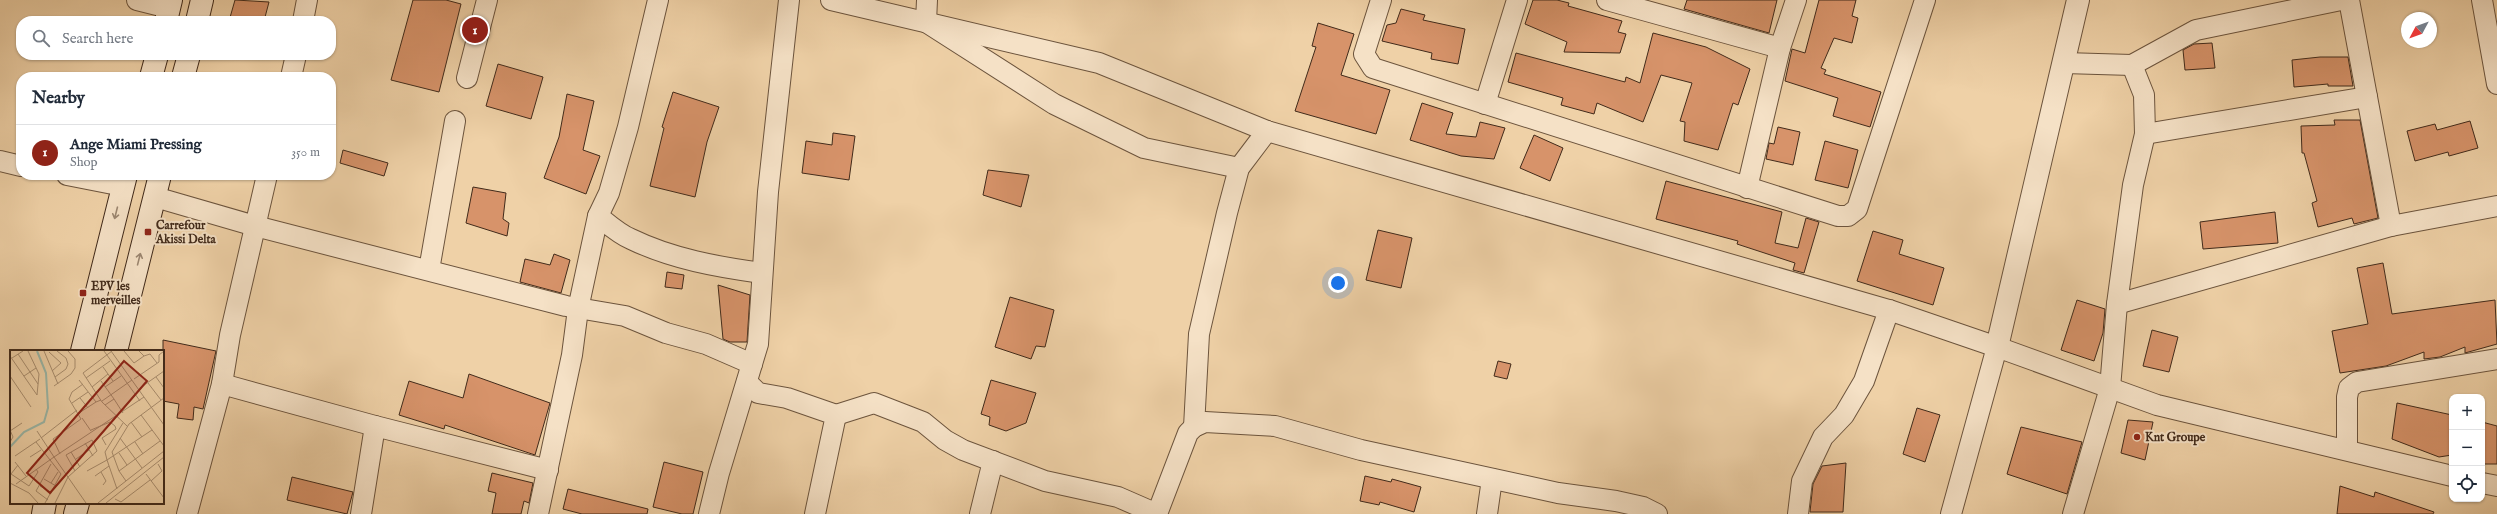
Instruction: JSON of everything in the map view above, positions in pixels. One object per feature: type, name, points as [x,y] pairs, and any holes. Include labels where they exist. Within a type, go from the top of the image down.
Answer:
[{"type":"main road","points":[[198,16],[202,0]]},
{"type":"main road","points":[[1997,347],[2078,0]]},
{"type":"main road","points":[[152,72],[156,60]]},
{"type":"main road","points":[[185,72],[188,60]]},
{"type":"main road","points":[[116,350],[159,180]]},
{"type":"main road","points":[[82,350],[124,181]]},
{"type":"main road","points":[[43,514],[45,504]]},
{"type":"main road","points":[[75,514],[78,504]]},
{"type":"street","points":[[137,0],[169,10]]},
{"type":"street","points":[[304,16],[307,0]]},
{"type":"street","points":[[468,78],[487,0]]},
{"type":"street","points":[[538,514],[572,355],[578,309],[598,216],[609,193],[628,127],[658,0]]},
{"type":"street","points":[[709,514],[718,473],[758,344],[768,192],[790,0]]},
{"type":"street","points":[[831,0],[1099,63],[1267,131],[1889,310],[1997,347],[2157,405],[2347,449],[2449,475]]},
{"type":"street","points":[[926,22],[927,0]]},
{"type":"street","points":[[1381,0],[1364,54],[1373,68],[1838,216],[1848,216],[1857,209],[1925,0]]},
{"type":"street","points":[[1485,104],[1517,0]]},
{"type":"street","points":[[1607,0],[1780,48]]},
{"type":"street","points":[[1747,188],[1780,48],[1796,0]]},
{"type":"street","points":[[2064,63],[2132,65],[2196,30],[2341,0]]},
{"type":"street","points":[[2349,0],[2391,226]]},
{"type":"street","points":[[2482,0],[2497,84]]},
{"type":"street","points":[[926,22],[1054,104],[1144,148],[1238,168]]},
{"type":"street","points":[[292,72],[295,60]]},
{"type":"street","points":[[2073,514],[2110,388],[2118,304],[2134,185],[2144,134],[2144,95],[2132,65]]},
{"type":"street","points":[[2144,134],[2367,97]]},
{"type":"street","points":[[429,270],[455,121]]},
{"type":"street","points":[[1194,427],[1199,334],[1238,168],[1267,131]]},
{"type":"street","points":[[0,162],[16,165]]},
{"type":"street","points":[[187,514],[222,384],[230,335],[266,180]]},
{"type":"street","points":[[155,197],[255,226],[578,309],[625,316],[666,333],[706,344],[750,373],[758,393],[787,398],[836,415],[874,403],[923,422],[946,440],[963,450],[1044,481],[1118,497],[1157,514],[1188,434],[1194,427],[1214,421],[1275,426],[1361,450],[1558,493],[1616,501],[1643,507],[1657,514]]},
{"type":"street","points":[[2118,304],[2391,226],[2497,206]]},
{"type":"street","points":[[598,216],[630,239],[668,253],[706,265],[762,273]]},
{"type":"street","points":[[1798,514],[1802,481],[1823,437],[1844,415],[1864,381],[1889,310]]},
{"type":"street","points":[[1950,514],[1997,347]]},
{"type":"street","points":[[2347,449],[2347,397],[2350,388],[2357,382],[2497,359]]},
{"type":"street","points":[[222,384],[375,426],[548,470]]},
{"type":"street","points":[[815,514],[836,415]]},
{"type":"street","points":[[361,514],[375,426]]},
{"type":"street","points":[[980,514],[993,461]]},
{"type":"street","points":[[1487,514],[1492,479]]},
{"type":"street","points":[[2485,483],[2497,486]]},
{"type":"building","points":[[235,0],[269,2],[265,16],[230,16]]},
{"type":"building","points":[[413,0],[446,0],[461,4],[439,92],[391,80]]},
{"type":"building","points":[[1533,0],[1557,0],[1569,3],[1568,6],[1622,21],[1618,32],[1626,34],[1620,53],[1564,52],[1567,42],[1525,24]]},
{"type":"building","points":[[1687,0],[1777,0],[1769,33],[1684,9]]},
{"type":"building","points":[[1819,0],[1856,0],[1852,16],[1858,18],[1852,43],[1834,38],[1821,68],[1826,70],[1824,74],[1881,92],[1870,127],[1833,116],[1838,98],[1785,81],[1792,49],[1805,53]]},
{"type":"building","points":[[1401,9],[1425,15],[1423,20],[1465,29],[1458,64],[1431,59],[1432,53],[1382,41],[1387,25],[1396,23]]},
{"type":"building","points":[[1318,23],[1354,34],[1341,75],[1390,90],[1376,134],[1295,111],[1316,47],[1312,46]]},
{"type":"building","points":[[1653,33],[1706,47],[1750,69],[1738,105],[1733,103],[1718,150],[1684,141],[1685,122],[1680,121],[1692,83],[1661,75],[1643,122],[1597,103],[1594,114],[1561,105],[1563,98],[1508,82],[1516,53],[1625,82],[1626,77],[1640,83]]},
{"type":"building","points":[[2212,43],[2215,68],[2185,70],[2183,50],[2194,44]]},
{"type":"building","points":[[2320,57],[2348,57],[2353,86],[2328,86],[2328,84],[2294,87],[2292,60]]},
{"type":"building","points":[[498,64],[543,77],[531,119],[486,106]]},
{"type":"building","points":[[673,92],[719,107],[707,142],[695,197],[650,186],[664,128],[662,127]]},
{"type":"building","points":[[567,94],[594,101],[583,150],[600,156],[586,194],[544,178],[559,137]]},
{"type":"building","points":[[1422,103],[1453,113],[1446,134],[1476,137],[1480,122],[1505,128],[1494,159],[1461,156],[1410,140]]},
{"type":"building","points":[[2334,120],[2360,120],[2378,218],[2354,224],[2352,218],[2318,227],[2312,203],[2317,201],[2304,153],[2302,153],[2301,126],[2335,125]]},
{"type":"building","points":[[2470,121],[2478,148],[2449,156],[2448,152],[2415,161],[2407,131],[2435,124],[2437,130]]},
{"type":"building","points":[[1778,127],[1800,132],[1793,165],[1766,159],[1769,143],[1774,144]]},
{"type":"building","points":[[833,133],[855,136],[849,180],[802,173],[806,141],[832,145]]},
{"type":"building","points":[[1534,135],[1563,148],[1550,181],[1520,168]]},
{"type":"building","points":[[1825,141],[1858,150],[1848,188],[1815,180]]},
{"type":"building","points":[[343,150],[388,163],[384,176],[340,163]]},
{"type":"building","points":[[988,170],[1029,175],[1021,207],[983,195]]},
{"type":"building","points":[[1666,181],[1782,212],[1775,243],[1798,248],[1806,218],[1819,222],[1804,273],[1793,270],[1795,263],[1737,244],[1738,241],[1656,219]]},
{"type":"building","points":[[473,187],[506,193],[503,219],[509,223],[507,236],[466,223]]},
{"type":"building","points":[[2275,212],[2278,243],[2203,249],[2200,222]]},
{"type":"building","points":[[1378,230],[1412,238],[1401,288],[1366,280]]},
{"type":"building","points":[[1873,231],[1903,240],[1899,254],[1944,268],[1933,305],[1857,281]]},
{"type":"building","points":[[554,254],[570,260],[561,293],[520,282],[525,259],[550,265]]},
{"type":"building","points":[[2383,263],[2392,314],[2495,300],[2497,344],[2465,353],[2465,347],[2440,357],[2424,359],[2424,352],[2386,366],[2340,373],[2332,331],[2368,324],[2357,268]]},
{"type":"building","points":[[667,272],[684,275],[682,289],[665,287]]},
{"type":"building","points":[[718,285],[750,295],[747,342],[730,342],[723,339]]},
{"type":"building","points":[[1010,297],[1054,310],[1045,347],[1036,346],[1031,359],[995,347]]},
{"type":"building","points":[[2077,300],[2105,309],[2103,333],[2094,361],[2061,350]]},
{"type":"building","points":[[2152,330],[2178,337],[2169,372],[2143,366]]},
{"type":"building","points":[[163,340],[216,351],[203,409],[194,407],[193,420],[177,418],[179,404],[164,401]]},
{"type":"building","points":[[1498,361],[1511,364],[1507,379],[1494,376]]},
{"type":"building","points":[[469,374],[550,403],[535,455],[445,425],[444,429],[399,415],[409,381],[463,398]]},
{"type":"building","points":[[991,380],[1036,393],[1026,423],[1006,431],[989,425],[990,417],[981,414]]},
{"type":"building","points":[[2397,403],[2449,414],[2449,455],[2439,457],[2392,439]]},
{"type":"building","points":[[1917,408],[1940,415],[1925,462],[1903,454]]},
{"type":"building","name":"Knt Groupe","points":[[2128,420],[2153,422],[2145,460],[2121,453]]},
{"type":"building","points":[[2485,423],[2497,426],[2497,464],[2485,464]]},
{"type":"building","points":[[2021,427],[2082,442],[2067,494],[2007,474]]},
{"type":"building","points":[[664,462],[703,472],[693,514],[682,514],[653,507]]},
{"type":"building","points":[[1846,463],[1843,512],[1810,512],[1813,484],[1822,466]]},
{"type":"building","points":[[492,473],[533,483],[529,503],[524,501],[521,514],[492,514],[496,493],[488,491]]},
{"type":"building","points":[[1365,476],[1391,482],[1392,479],[1421,487],[1414,512],[1380,502],[1379,505],[1360,501]]},
{"type":"building","points":[[292,477],[353,492],[347,514],[287,500]]},
{"type":"building","points":[[2340,486],[2374,497],[2375,492],[2434,512],[2433,514],[2337,514]]},
{"type":"building","points":[[568,489],[648,509],[647,514],[582,514],[563,509]]},
{"type":"place","name":"Ange Miami Pressing","points":[[475,30]]},
{"type":"place","name":"Carrefour Akissi Delta","points":[[148,232]]},
{"type":"place","name":"EPV les merveilles","points":[[83,293]]},
{"type":"place","name":"Knt Groupe","points":[[2137,437]]}]
